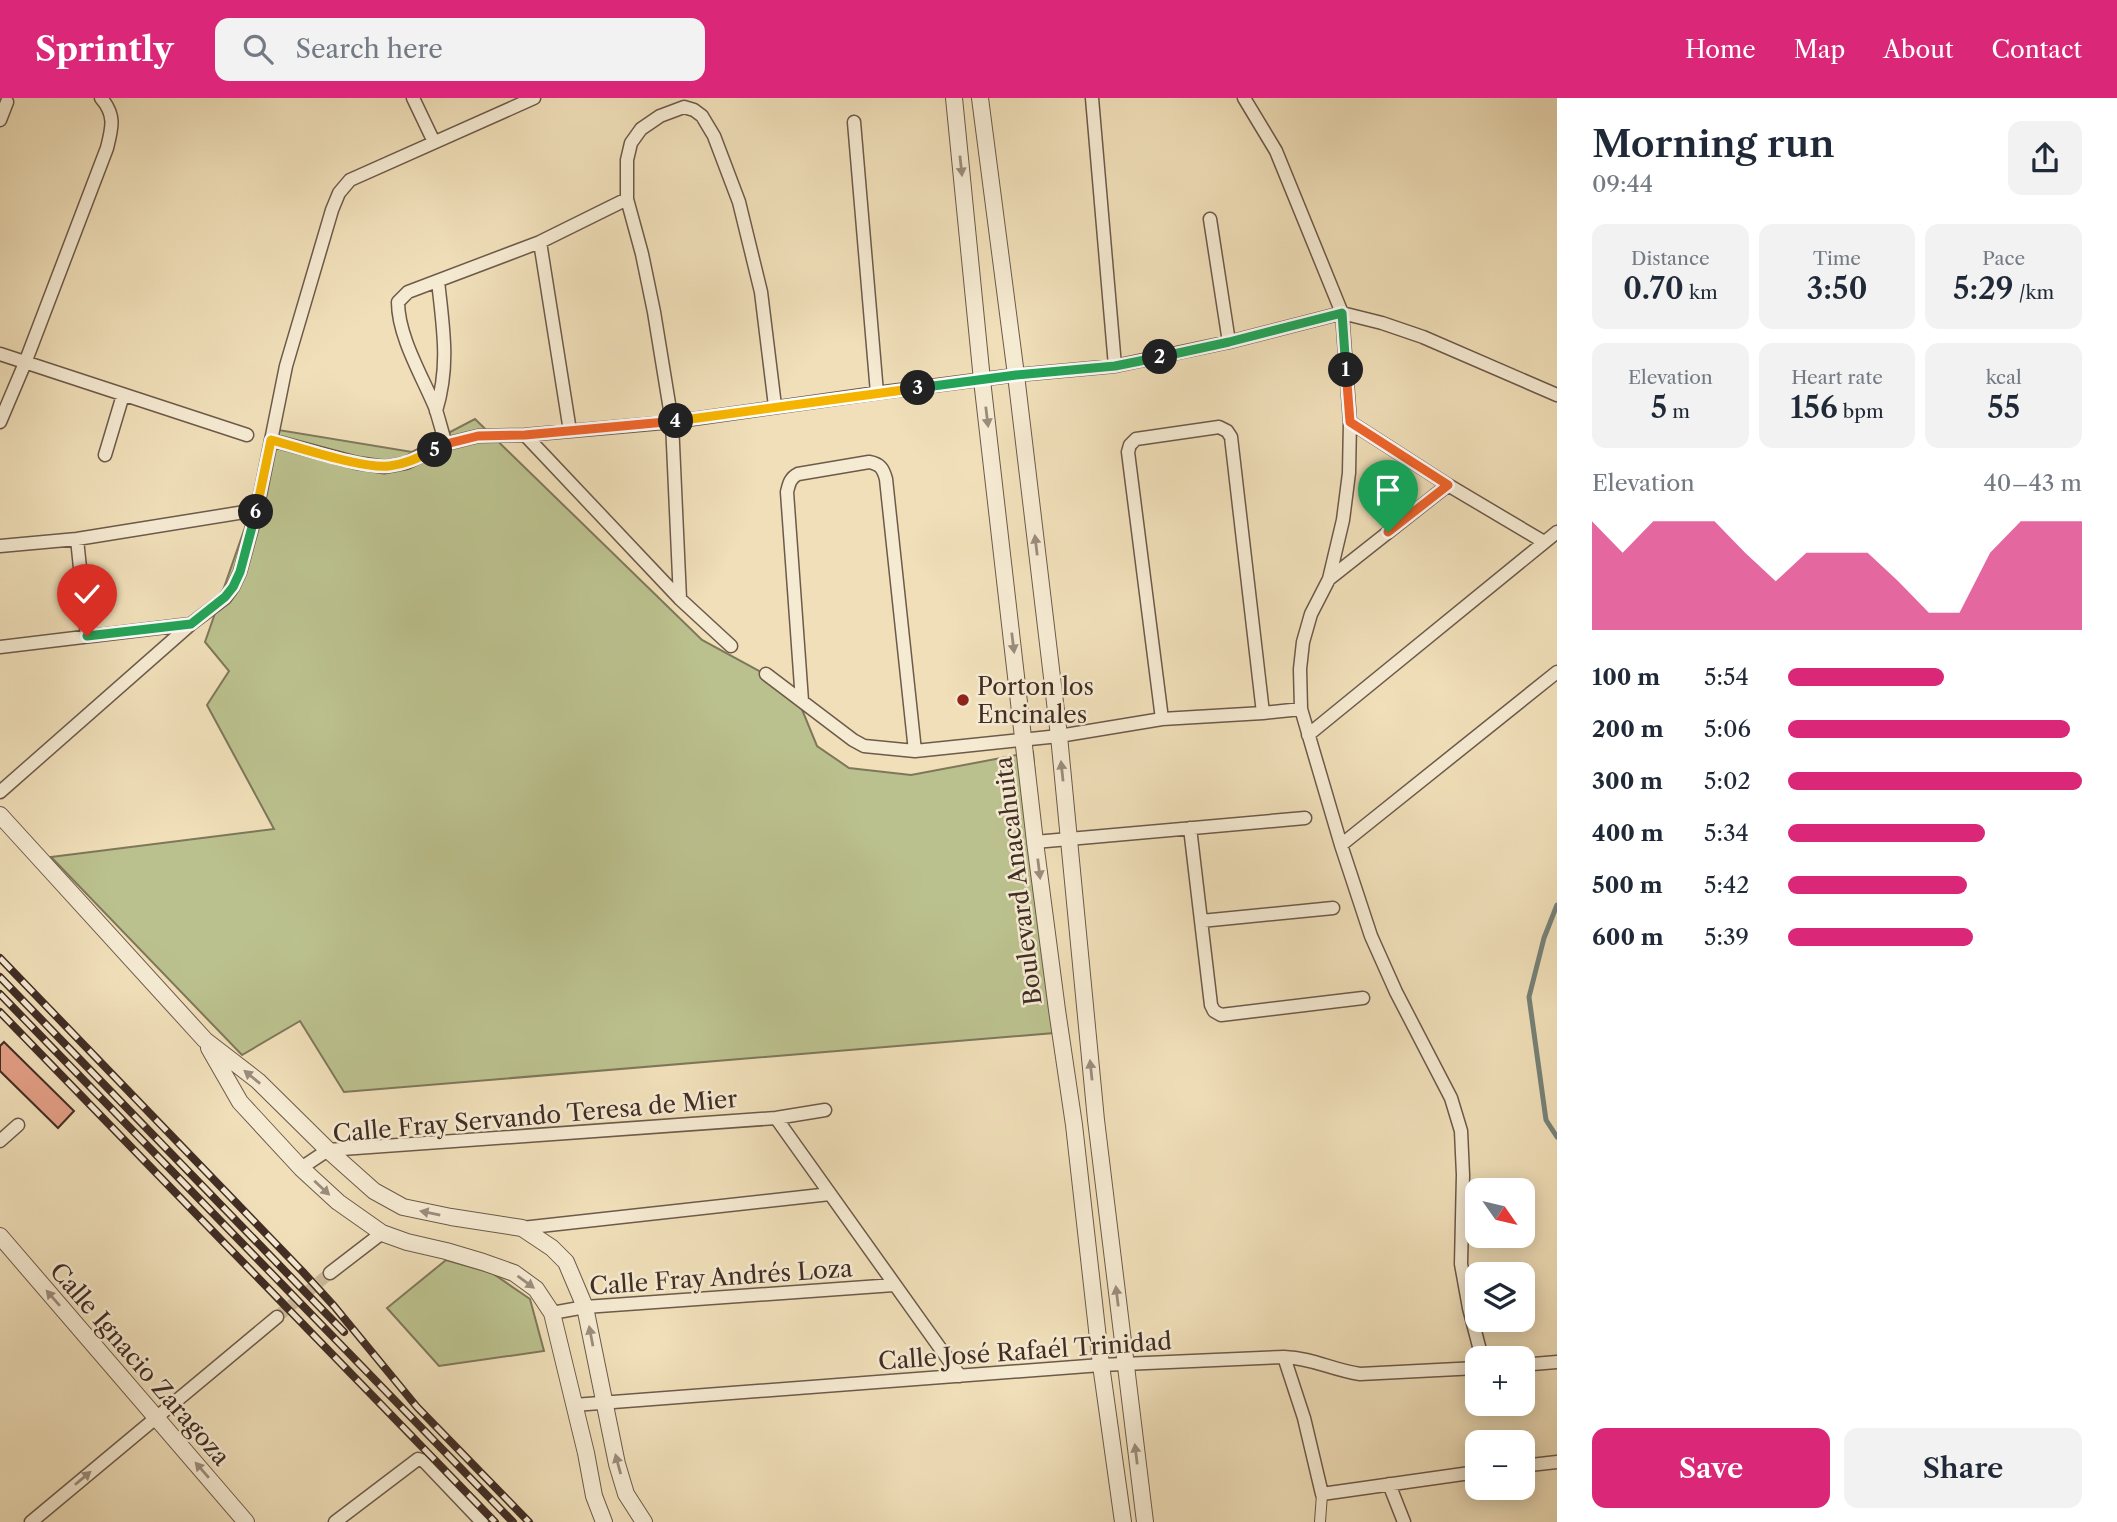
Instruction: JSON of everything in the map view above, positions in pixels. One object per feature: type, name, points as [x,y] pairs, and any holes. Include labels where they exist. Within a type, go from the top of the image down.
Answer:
[{"type":"street","points":[[0,422],[107,148],[113,125],[108,106],[101,98]]},
{"type":"street","points":[[412,98],[434,142]]},
{"type":"street","points":[[0,792],[225,597],[233,587],[240,572],[257,510],[286,366],[320,246],[339,193],[350,180],[534,98]]},
{"type":"street","name":"Boulevard Anacahuita","points":[[954,98],[982,380],[1035,842],[1074,1125],[1101,1365],[1124,1522]]},
{"type":"street","name":"Boulevard Anacahuita","points":[[979,98],[1016,375],[1059,736],[1096,1120],[1145,1522]]},
{"type":"street","points":[[1092,98],[1115,366]]},
{"type":"street","points":[[1244,98],[1276,151],[1342,313],[1350,422],[1349,473],[1343,520],[1329,579],[1311,614],[1303,642],[1300,669],[1301,709],[1371,936],[1396,992],[1451,1098],[1461,1131],[1461,1264],[1479,1346]]},
{"type":"street","points":[[0,120],[7,102]]},
{"type":"street","points":[[680,599],[672,422],[654,312],[627,199],[627,160],[631,142],[641,129],[660,116],[684,107],[702,116],[714,136],[738,202],[761,292],[775,406]]},
{"type":"street","points":[[854,122],[877,393]]},
{"type":"street","points":[[446,444],[436,411],[402,329],[398,302],[408,292],[540,242],[627,199]]},
{"type":"street","points":[[1210,219],[1229,342]]},
{"type":"street","points":[[540,242],[570,431]]},
{"type":"street","points":[[436,411],[445,371],[438,281]]},
{"type":"street","points":[[271,440],[358,463],[385,467],[406,463],[446,444],[478,436],[525,435],[672,422],[1016,375],[1115,366],[1229,342],[1342,313],[1423,337],[1557,395]]},
{"type":"street","points":[[0,354],[247,435]]},
{"type":"street","points":[[105,455],[123,395]]},
{"type":"street","points":[[1350,422],[1544,542]]},
{"type":"street","points":[[1162,719],[1128,452],[1136,439],[1219,427],[1231,437],[1263,713]]},
{"type":"street","points":[[525,435],[680,599],[731,646]]},
{"type":"street","points":[[802,701],[789,484],[792,477],[798,474],[869,462],[877,464],[883,469],[886,479],[915,751]]},
{"type":"street","points":[[1329,579],[1448,485]]},
{"type":"street","points":[[0,546],[77,539],[257,510]]},
{"type":"street","points":[[1308,735],[1557,532]]},
{"type":"street","points":[[77,539],[87,636]]},
{"type":"street","points":[[0,647],[191,624]]},
{"type":"street","points":[[1341,845],[1557,672]]},
{"type":"street","points":[[766,674],[864,746],[915,751],[1059,736],[1162,719],[1301,709]]},
{"type":"street","points":[[0,815],[205,1040],[258,1081],[374,1191],[403,1207],[522,1228],[830,1194]]},
{"type":"street","points":[[1035,842],[1305,818]]},
{"type":"street","points":[[1190,828],[1211,1004],[1217,1014],[1363,999]]},
{"type":"street","points":[[1201,921],[1332,908]]},
{"type":"street","points":[[205,1040],[240,1102],[300,1168],[338,1202],[382,1233],[514,1273],[536,1289],[552,1313],[594,1496],[604,1522]]},
{"type":"street","name":"Calle Fray Servando Teresa de Mier","points":[[300,1168],[328,1150],[776,1118],[825,1111]]},
{"type":"street","points":[[776,1118],[960,1376]]},
{"type":"street","points":[[1074,1125],[1096,1120]]},
{"type":"street","points":[[0,1141],[18,1125]]},
{"type":"street","points":[[522,1228],[552,1248],[566,1262],[585,1307],[617,1464],[626,1494],[644,1522]]},
{"type":"street","points":[[330,1273],[382,1233]]},
{"type":"street","name":"Calle Ignacio Zaragoza","points":[[0,1236],[246,1522]]},
{"type":"street","name":"Calle Fray Andrés Loza","points":[[552,1313],[585,1307],[894,1285]]},
{"type":"street","points":[[31,1522],[277,1317]]},
{"type":"street","points":[[1284,1357],[1304,1418],[1322,1494],[1320,1522]]},
{"type":"street","name":"Calle José Rafaél Trinidad","points":[[574,1405],[1101,1365],[1284,1357],[1302,1358],[1343,1372],[1360,1374],[1465,1369]]},
{"type":"street","points":[[1535,1364],[1557,1362]]},
{"type":"street","points":[[335,1522],[418,1459],[424,1461],[482,1522]]},
{"type":"street","points":[[1535,1465],[1557,1462]]},
{"type":"street","points":[[1322,1494],[1465,1474]]},
{"type":"street","points":[[1389,1484],[1404,1522]]},
{"type":"green space","points":[[475,419],[702,640],[794,690],[817,746],[849,768],[911,775],[1033,752],[1054,1033],[344,1092],[300,1021],[242,1055],[51,857],[274,829],[207,705],[229,671],[205,642],[279,430],[412,452]]},
{"type":"green space","points":[[446,1260],[492,1273],[530,1299],[544,1351],[439,1366],[387,1308]]},
{"type":"building","points":[[4,1042],[74,1111],[58,1128],[0,1071],[0,1046]]},
{"type":"waterway","points":[[1557,905],[1544,938],[1529,997],[1546,1120],[1557,1137]]},
{"type":"tunnel","points":[[277,1317],[330,1273]]},
{"type":"railway","points":[[0,958],[303,1272],[417,1407],[529,1522]]},
{"type":"railway","points":[[0,977],[344,1332]]},
{"type":"railway","points":[[0,994],[513,1522]]},
{"type":"railway","points":[[0,1012],[495,1522]]},
{"type":"place","name":"Porton los Encinales","points":[[963,700]]},
{"type":"route","points":[[87,636],[191,624],[225,597],[240,572],[257,510],[271,440],[358,463],[385,467],[406,463],[446,444],[478,436],[525,435],[672,422],[1016,375],[1115,366],[1229,342],[1342,313],[1350,422],[1448,485],[1388,532]]}]
